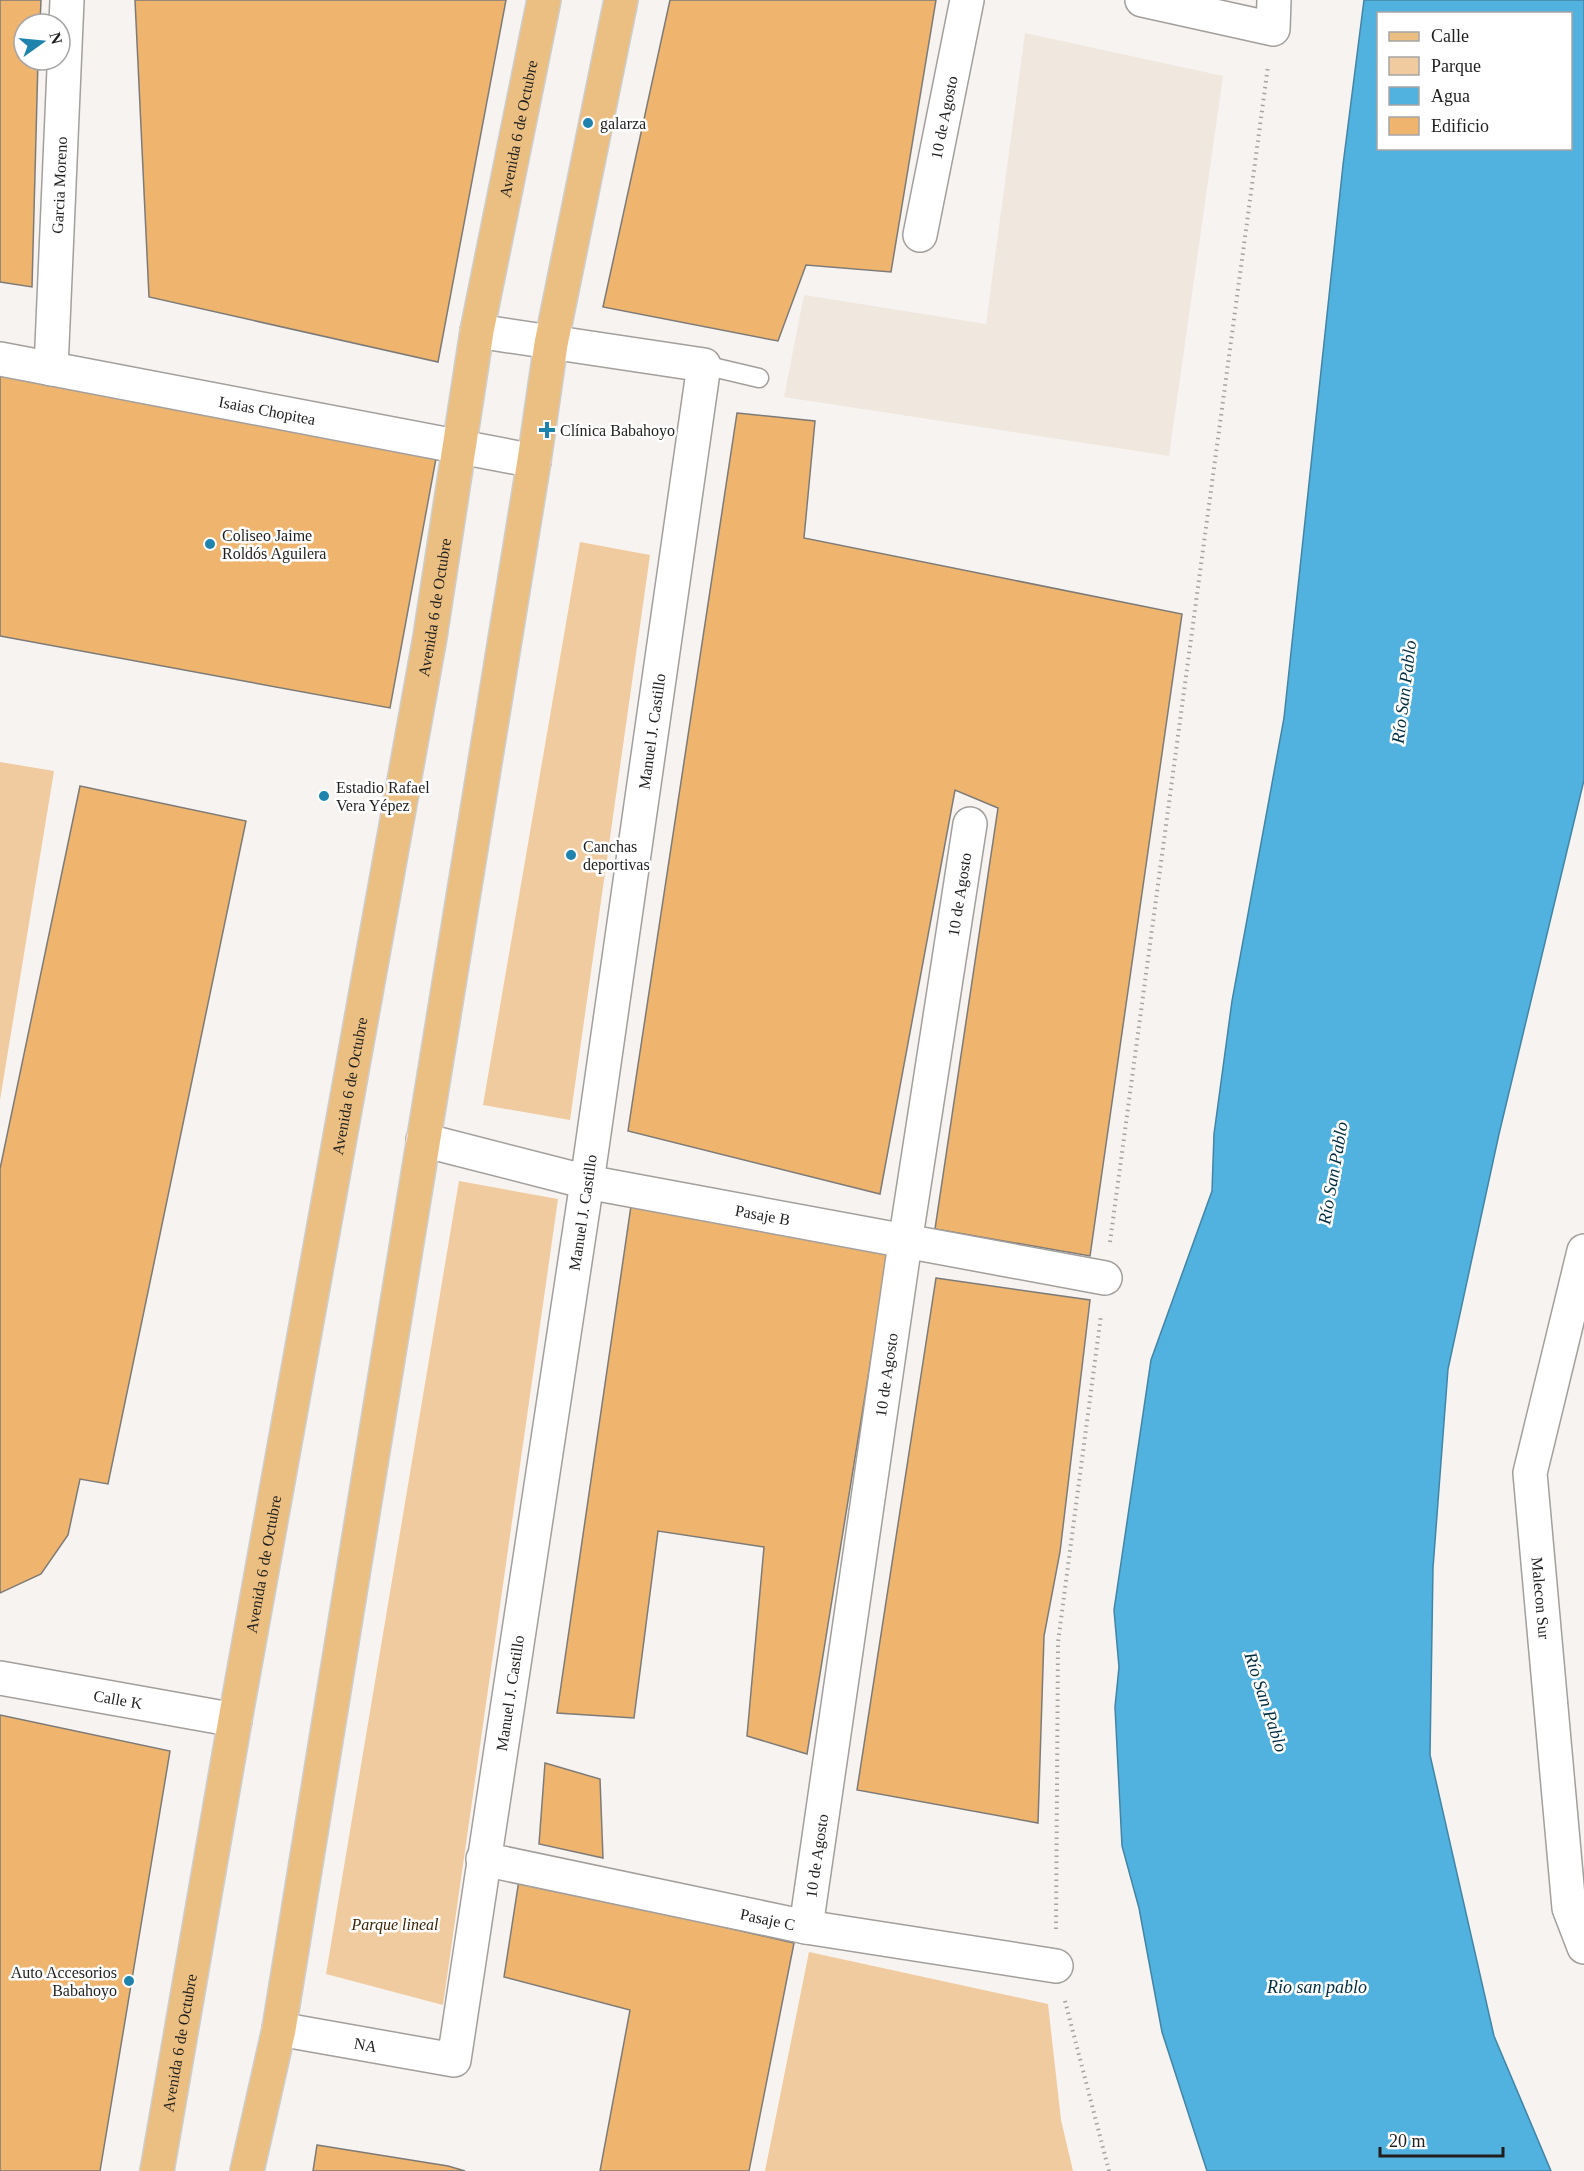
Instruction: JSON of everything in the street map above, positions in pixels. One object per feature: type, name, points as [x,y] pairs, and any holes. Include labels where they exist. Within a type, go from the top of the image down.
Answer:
[{"type":"main road","name":"Avenida 6 de Octubre","points":[[157,2171],[235,1720],[430,637],[477,331],[544,0]]},
{"type":"main road","points":[[247,2171],[279,2029],[534,461],[551,344],[621,0]]},
{"type":"street","name":"Garcia Moreno","points":[[51,369],[67,0]]},
{"type":"street","name":"10 de Agosto","points":[[920,235],[967,0]]},
{"type":"street","points":[[1142,0],[1274,15]]},
{"type":"street","points":[[477,331],[551,344],[704,364]]},
{"type":"street","name":"Isaias Chopitea","points":[[0,359],[534,461]]},
{"type":"street","name":"Manuel J. Castillo","points":[[454,2060],[587,1182],[704,364]]},
{"type":"street","name":"10 de Agosto","points":[[806,1927],[905,1243],[970,824]]},
{"type":"street","name":"Pasaje B","points":[[423,1140],[587,1182],[905,1243],[1105,1278]]},
{"type":"street","name":"Malecon Sur","points":[[1584,1251],[1530,1473],[1569,1908],[1584,1947]]},
{"type":"street","name":"Calle K","points":[[0,1678],[235,1720]]},
{"type":"street","name":"Pasaje C","points":[[483,1859],[806,1927],[1056,1966]]},
{"type":"street","name":"NA","points":[[279,2029],[454,2060]]},
{"type":"lane","points":[[704,364],[759,378]]},
{"type":"path","points":[[1109,2171],[1056,1966],[1058,1642],[1274,15]]},
{"type":"shaded area","points":[[1025,33],[1223,76],[1169,456],[784,397],[804,295],[986,324]]},
{"type":"green space","points":[[580,542],[650,555],[570,1120],[483,1105]]},
{"type":"green space","points":[[0,762],[54,771],[0,1100]]},
{"type":"green space","name":"Parque lineal","points":[[459,1181],[558,1199],[443,2005],[326,1974]]},
{"type":"green space","points":[[809,1952],[1048,2004],[1061,2120],[1073,2171],[765,2171]]},
{"type":"water","name":"Rio san pablo","points":[[1364,0],[1584,0],[1584,780],[1499,1134],[1448,1369],[1433,1568],[1430,1755],[1494,2036],[1551,2171],[1207,2171],[1162,2032],[1139,1908],[1122,1846],[1115,1707],[1119,1667],[1114,1610],[1151,1360],[1212,1191],[1214,1134],[1232,1001],[1284,718],[1343,165]]},
{"type":"building","points":[[0,0],[41,0],[40,12],[12,12],[12,72],[38,72],[32,287],[0,282]]},
{"type":"building","points":[[135,0],[506,0],[438,362],[149,297]]},
{"type":"building","points":[[670,0],[936,0],[891,272],[806,265],[778,341],[603,307]]},
{"type":"building","name":"Coliseo Jaime Roldós Aguilera","points":[[0,372],[437,453],[390,708],[0,636]]},
{"type":"building","points":[[737,413],[815,421],[804,538],[1182,614],[1090,1256],[935,1229],[998,808],[955,790],[880,1194],[628,1131]]},
{"type":"building","points":[[80,786],[246,821],[108,1484],[80,1479],[68,1535],[41,1574],[0,1593],[0,1169]]},
{"type":"building","points":[[631,1206],[888,1254],[807,1754],[747,1736],[764,1547],[658,1531],[634,1718],[557,1713]]},
{"type":"building","points":[[936,1278],[1090,1300],[1060,1552],[1044,1636],[1038,1823],[857,1790]]},
{"type":"building","points":[[0,1715],[170,1751],[100,2171],[0,2171]]},
{"type":"building","points":[[545,1763],[600,1779],[603,1858],[539,1844]]},
{"type":"building","points":[[519,1880],[794,1943],[749,2171],[600,2171],[630,2010],[504,1977]]},
{"type":"building","points":[[317,2145],[448,2166],[465,2171],[313,2171]]},
{"type":"place","name":"galarza","points":[[588,123]]},
{"type":"place","name":"Clínica Babahoyo","points":[[547,430]]},
{"type":"place","name":"Coliseo Jaime Roldós Aguilera","points":[[210,544]]},
{"type":"place","name":"Estadio Rafael Vera Yépez","points":[[324,796]]},
{"type":"place","name":"Canchas deportivas","points":[[571,855]]},
{"type":"place","name":"Auto Accesorios Babahoyo","points":[[129,1981]]},
{"type":"water label","name":"Río San Pablo","points":[[1404,692]]},
{"type":"water label","name":"Río San Pablo","points":[[1333,1173]]},
{"type":"water label","name":"Río San Pablo","points":[[1266,1702]]}]
